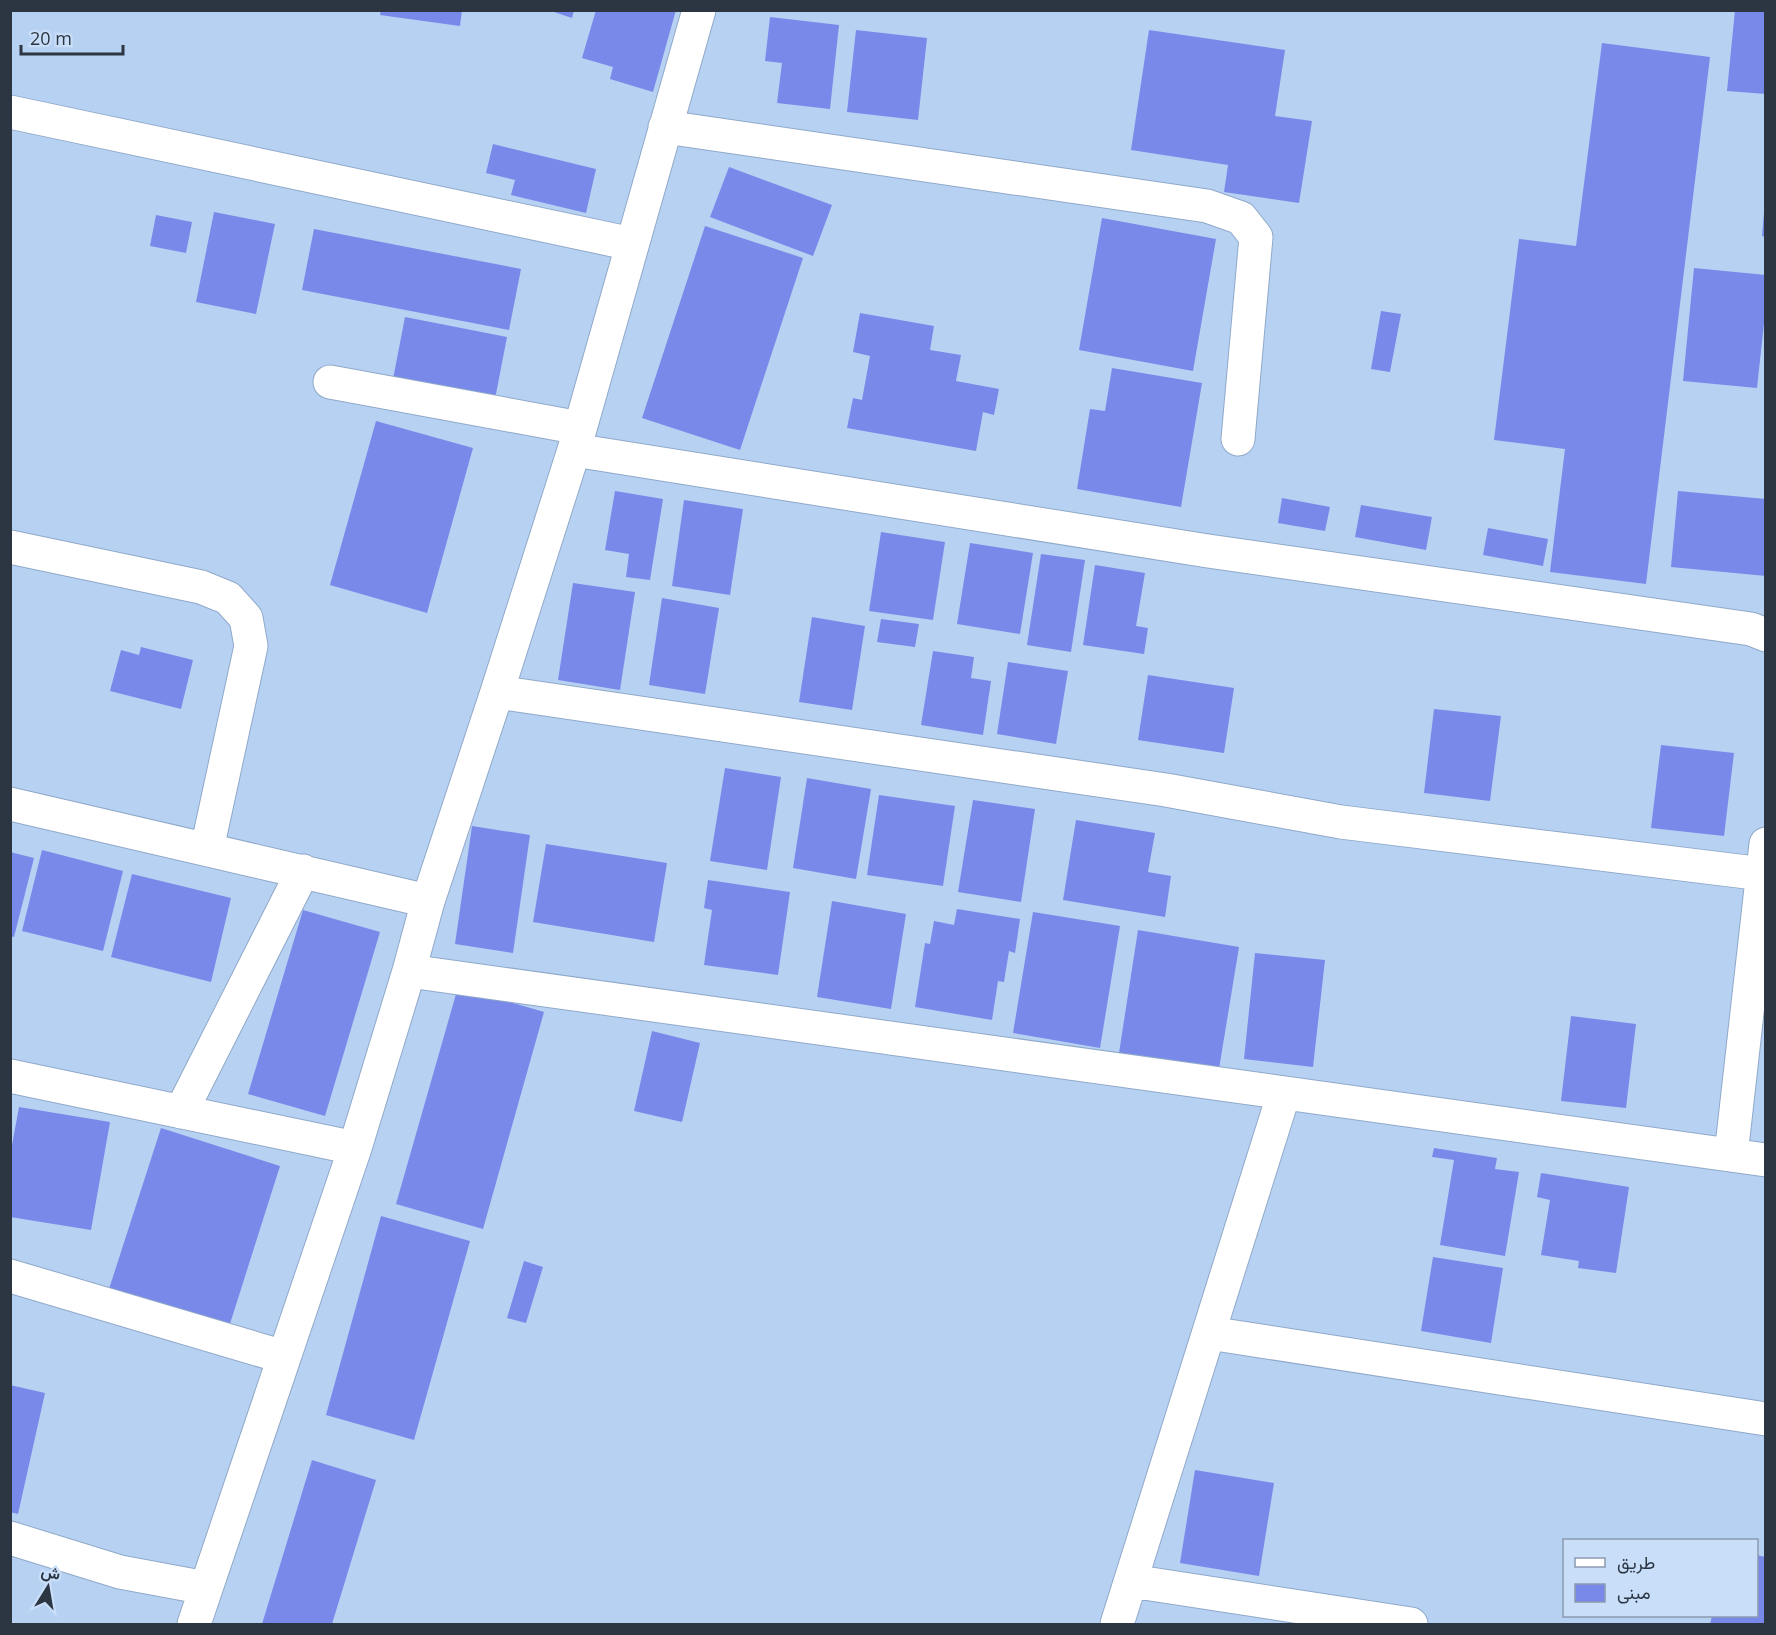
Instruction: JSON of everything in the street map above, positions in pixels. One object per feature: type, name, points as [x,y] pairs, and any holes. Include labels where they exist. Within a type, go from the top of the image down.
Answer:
[{"type":"street","points":[[194,1624],[355,1148],[428,901],[577,439],[699,10]]},
{"type":"street","points":[[10,112],[632,244]]},
{"type":"street","points":[[665,127],[1207,206],[1241,218],[1256,237],[1238,439]]},
{"type":"street","points":[[330,382],[577,439],[1220,553],[1752,629],[1766,635]]},
{"type":"street","points":[[10,547],[201,587],[228,598],[246,618],[251,646],[207,849]]},
{"type":"street","points":[[497,692],[1166,790],[1341,822],[1764,859],[1731,1155]]},
{"type":"street","points":[[10,804],[428,901]]},
{"type":"street","points":[[181,1112],[303,871]]},
{"type":"street","points":[[409,971],[1766,1160]]},
{"type":"street","points":[[10,1076],[355,1148]]},
{"type":"street","points":[[1117,1624],[1284,1093]]},
{"type":"street","points":[[10,1276],[284,1357]]},
{"type":"street","points":[[1209,1333],[1766,1419]]},
{"type":"street","points":[[10,1538],[120,1572],[206,1588]]},
{"type":"street","points":[[1131,1581],[1411,1624]]},
{"type":"building","points":[[381,10],[462,10],[460,26],[380,15]]},
{"type":"building","points":[[548,10],[574,10],[572,18]]},
{"type":"building","points":[[596,10],[676,10],[653,92],[610,79],[613,67],[582,58]]},
{"type":"building","points":[[1735,10],[1766,10],[1766,94],[1727,91]]},
{"type":"building","points":[[770,17],[839,25],[830,109],[777,103],[782,63],[765,61]]},
{"type":"building","points":[[856,30],[927,38],[918,120],[847,112]]},
{"type":"building","points":[[1149,30],[1285,50],[1275,116],[1312,121],[1299,203],[1224,192],[1228,165],[1131,150]]},
{"type":"building","points":[[1602,43],[1710,57],[1646,584],[1550,572],[1565,449],[1494,440],[1519,239],[1576,246]]},
{"type":"building","points":[[493,144],[596,169],[586,213],[511,195],[515,180],[486,173]]},
{"type":"building","points":[[729,167],[832,205],[813,256],[710,217]]},
{"type":"building","points":[[214,212],[275,224],[256,314],[196,302]]},
{"type":"building","points":[[1764,212],[1766,212],[1766,237],[1762,236]]},
{"type":"building","points":[[156,215],[192,222],[186,253],[150,246]]},
{"type":"building","points":[[1102,218],[1216,239],[1193,371],[1079,350]]},
{"type":"building","points":[[705,226],[803,258],[740,450],[642,418]]},
{"type":"building","points":[[314,229],[521,269],[509,330],[302,290]]},
{"type":"building","points":[[1694,268],[1766,275],[1766,305],[1757,388],[1683,381]]},
{"type":"building","points":[[1381,311],[1401,314],[1390,372],[1371,369]]},
{"type":"building","points":[[860,313],[934,326],[930,350],[961,355],[956,381],[999,389],[994,415],[983,412],[976,451],[847,428],[853,398],[862,400],[870,356],[853,352]]},
{"type":"building","points":[[405,317],[507,337],[495,399],[393,379]]},
{"type":"building","points":[[1112,368],[1202,383],[1181,507],[1077,489],[1090,409],[1105,411]]},
{"type":"building","points":[[376,421],[473,448],[427,613],[330,585]]},
{"type":"building","points":[[615,491],[663,499],[650,580],[626,577],[629,554],[605,550]]},
{"type":"building","points":[[1678,491],[1766,499],[1766,576],[1671,567]]},
{"type":"building","points":[[1282,498],[1330,507],[1325,531],[1278,523]]},
{"type":"building","points":[[684,500],[743,509],[730,595],[672,586]]},
{"type":"building","points":[[1361,505],[1432,517],[1426,550],[1355,537]]},
{"type":"building","points":[[1488,528],[1548,539],[1543,566],[1483,555]]},
{"type":"building","points":[[881,532],[945,542],[933,620],[869,611]]},
{"type":"building","points":[[970,543],[1033,553],[1020,634],[957,624]]},
{"type":"building","points":[[1041,554],[1085,560],[1071,652],[1027,645]]},
{"type":"building","points":[[1095,565],[1145,573],[1136,626],[1148,628],[1144,654],[1083,645]]},
{"type":"building","points":[[573,583],[635,592],[620,690],[558,680]]},
{"type":"building","points":[[662,598],[719,608],[705,694],[649,685]]},
{"type":"building","points":[[812,617],[865,626],[852,710],[799,702]]},
{"type":"building","points":[[881,619],[919,624],[915,647],[877,642]]},
{"type":"building","points":[[141,647],[193,660],[181,709],[110,691],[121,650],[139,655]]},
{"type":"building","points":[[933,651],[974,657],[971,678],[991,681],[983,735],[921,725]]},
{"type":"building","points":[[1008,662],[1068,671],[1056,744],[997,734]]},
{"type":"building","points":[[1148,675],[1234,688],[1224,753],[1138,740]]},
{"type":"building","points":[[1434,709],[1501,716],[1490,801],[1424,793]]},
{"type":"building","points":[[1661,745],[1734,753],[1724,836],[1651,828]]},
{"type":"building","points":[[725,768],[781,777],[767,870],[710,861]]},
{"type":"building","points":[[807,778],[871,789],[856,879],[793,868]]},
{"type":"building","points":[[879,795],[955,806],[943,886],[867,875]]},
{"type":"building","points":[[973,800],[1035,809],[1021,902],[958,892]]},
{"type":"building","points":[[1076,820],[1155,833],[1148,872],[1171,876],[1165,917],[1063,900]]},
{"type":"building","points":[[472,826],[530,835],[513,953],[455,944]]},
{"type":"building","points":[[546,844],[667,863],[654,942],[533,922]]},
{"type":"building","points":[[42,850],[123,871],[103,951],[22,931]]},
{"type":"building","points":[[10,852],[34,858],[14,937],[10,936]]},
{"type":"building","points":[[132,874],[231,898],[211,982],[111,957]]},
{"type":"building","points":[[708,880],[790,892],[778,975],[704,965],[712,910],[704,908]]},
{"type":"building","points":[[832,901],[906,914],[891,1009],[817,997]]},
{"type":"building","points":[[957,909],[1020,919],[1015,953],[1009,951],[1004,982],[998,981],[992,1020],[915,1007],[925,943],[930,944],[934,921],[954,925]]},
{"type":"building","points":[[303,910],[380,932],[325,1116],[248,1094]]},
{"type":"building","points":[[1033,912],[1120,926],[1100,1048],[1013,1033]]},
{"type":"building","points":[[1138,930],[1239,947],[1219,1069],[1119,1053]]},
{"type":"building","points":[[1255,953],[1325,960],[1313,1067],[1244,1059]]},
{"type":"building","points":[[458,987],[544,1012],[483,1229],[396,1204]]},
{"type":"building","points":[[1571,1016],[1636,1024],[1626,1108],[1561,1101]]},
{"type":"building","points":[[652,1031],[700,1043],[682,1122],[634,1111]]},
{"type":"building","points":[[19,1107],[110,1122],[91,1230],[10,1217],[10,1156]]},
{"type":"building","points":[[161,1128],[280,1166],[229,1327],[109,1289]]},
{"type":"building","points":[[1434,1148],[1497,1158],[1495,1169],[1519,1172],[1505,1256],[1440,1245],[1454,1160],[1432,1157]]},
{"type":"building","points":[[1541,1173],[1629,1187],[1616,1273],[1578,1268],[1579,1261],[1541,1255],[1550,1200],[1537,1197]]},
{"type":"building","points":[[381,1216],[470,1241],[414,1440],[326,1415]]},
{"type":"building","points":[[1433,1257],[1503,1268],[1491,1343],[1421,1331]]},
{"type":"building","points":[[524,1261],[543,1267],[526,1323],[507,1318]]},
{"type":"building","points":[[10,1385],[45,1393],[18,1514],[10,1512]]},
{"type":"building","points":[[312,1460],[376,1480],[332,1624],[262,1624]]},
{"type":"building","points":[[1195,1470],[1274,1483],[1259,1576],[1180,1563]]},
{"type":"building","points":[[1758,1555],[1766,1557],[1766,1624],[1710,1624],[1712,1617],[1758,1617]]}]
